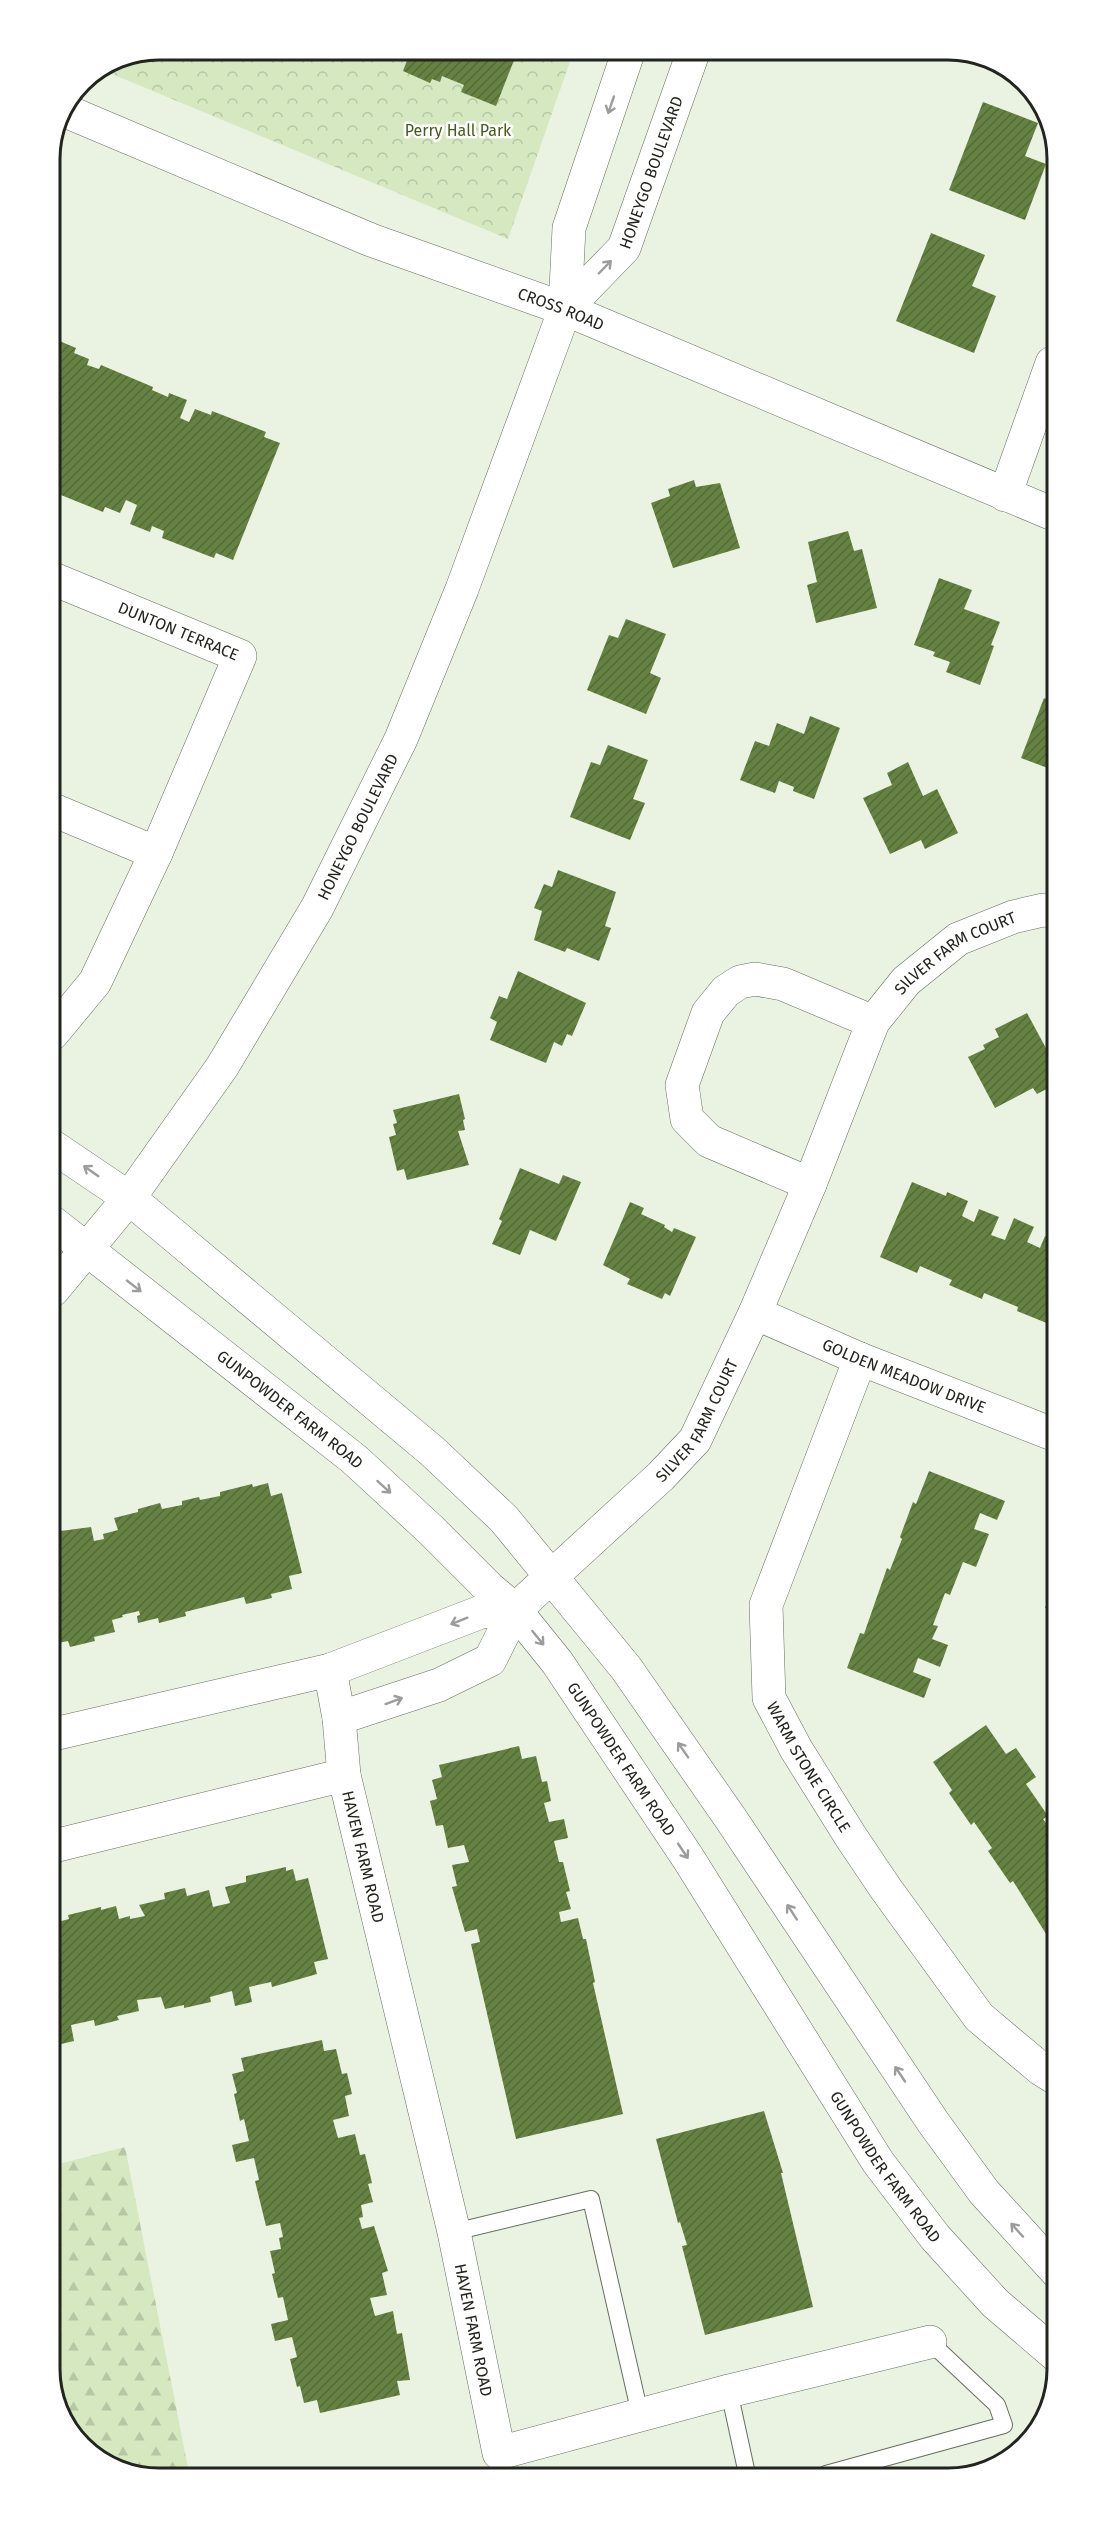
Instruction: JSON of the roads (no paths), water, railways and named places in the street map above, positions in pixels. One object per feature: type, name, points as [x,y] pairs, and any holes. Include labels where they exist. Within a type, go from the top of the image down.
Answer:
[{"type":"street","name":"HONEYGO BOULEVARD","points":[[60,1282],[129,1198],[222,1066],[311,918],[401,739],[462,589],[565,309],[569,228],[626,60]]},
{"type":"street","name":"HONEYGO BOULEVARD","points":[[565,309],[624,248],[690,60]]},
{"type":"street","name":"CROSS ROAD","points":[[71,113],[371,240],[565,309],[1047,511]]},
{"type":"street","points":[[1005,495],[1047,377]]},
{"type":"street","name":"DUNTON TERRACE","points":[[60,582],[240,656],[156,853],[95,982],[60,1024]]},
{"type":"street","points":[[60,813],[156,853]]},
{"type":"street","name":"SILVER FARM COURT","points":[[515,1610],[661,1476],[695,1440],[755,1313],[810,1184],[873,1022],[906,981],[958,939],[1013,917],[1047,910]]},
{"type":"street","points":[[810,1184],[709,1141],[687,1119],[682,1085],[708,1013],[726,991],[740,982],[755,979],[783,984],[873,1022]]},
{"type":"street","points":[[60,1151],[129,1198],[432,1451],[504,1519],[626,1668],[731,1819],[933,2122],[984,2192],[1047,2261]]},
{"type":"street","name":"GUNPOWDER FARM ROAD","points":[[60,1228],[354,1459],[515,1610],[557,1662],[688,1858],[878,2163],[935,2237],[994,2303],[1047,2347]]},
{"type":"street","name":"GOLDEN MEADOW DRIVE","points":[[755,1313],[860,1359],[1047,1432]]},
{"type":"street","name":"WARM STONE CIRCLE","points":[[860,1359],[798,1527],[766,1605],[769,1698],[795,1749],[851,1837],[979,2017],[1047,2073]]},
{"type":"street","points":[[60,1733],[330,1670],[481,1612],[515,1610],[490,1660],[439,1685],[339,1719]]},
{"type":"street","name":"HAVEN FARM ROAD","points":[[330,1670],[339,1719],[344,1775],[454,2232],[499,2453],[729,2391],[930,2342]]},
{"type":"street","name":"HAVEN FARM ROAD","points":[[60,1845],[344,1775]]},
{"type":"lane","points":[[454,2232],[591,2199],[640,2414]]},
{"type":"lane","points":[[848,2468],[1004,2425],[997,2404],[930,2342]]},
{"type":"lane","points":[[729,2391],[746,2468]]},
{"type":"park label","name":"Perry Hall Park","points":[[458,130]]}]
